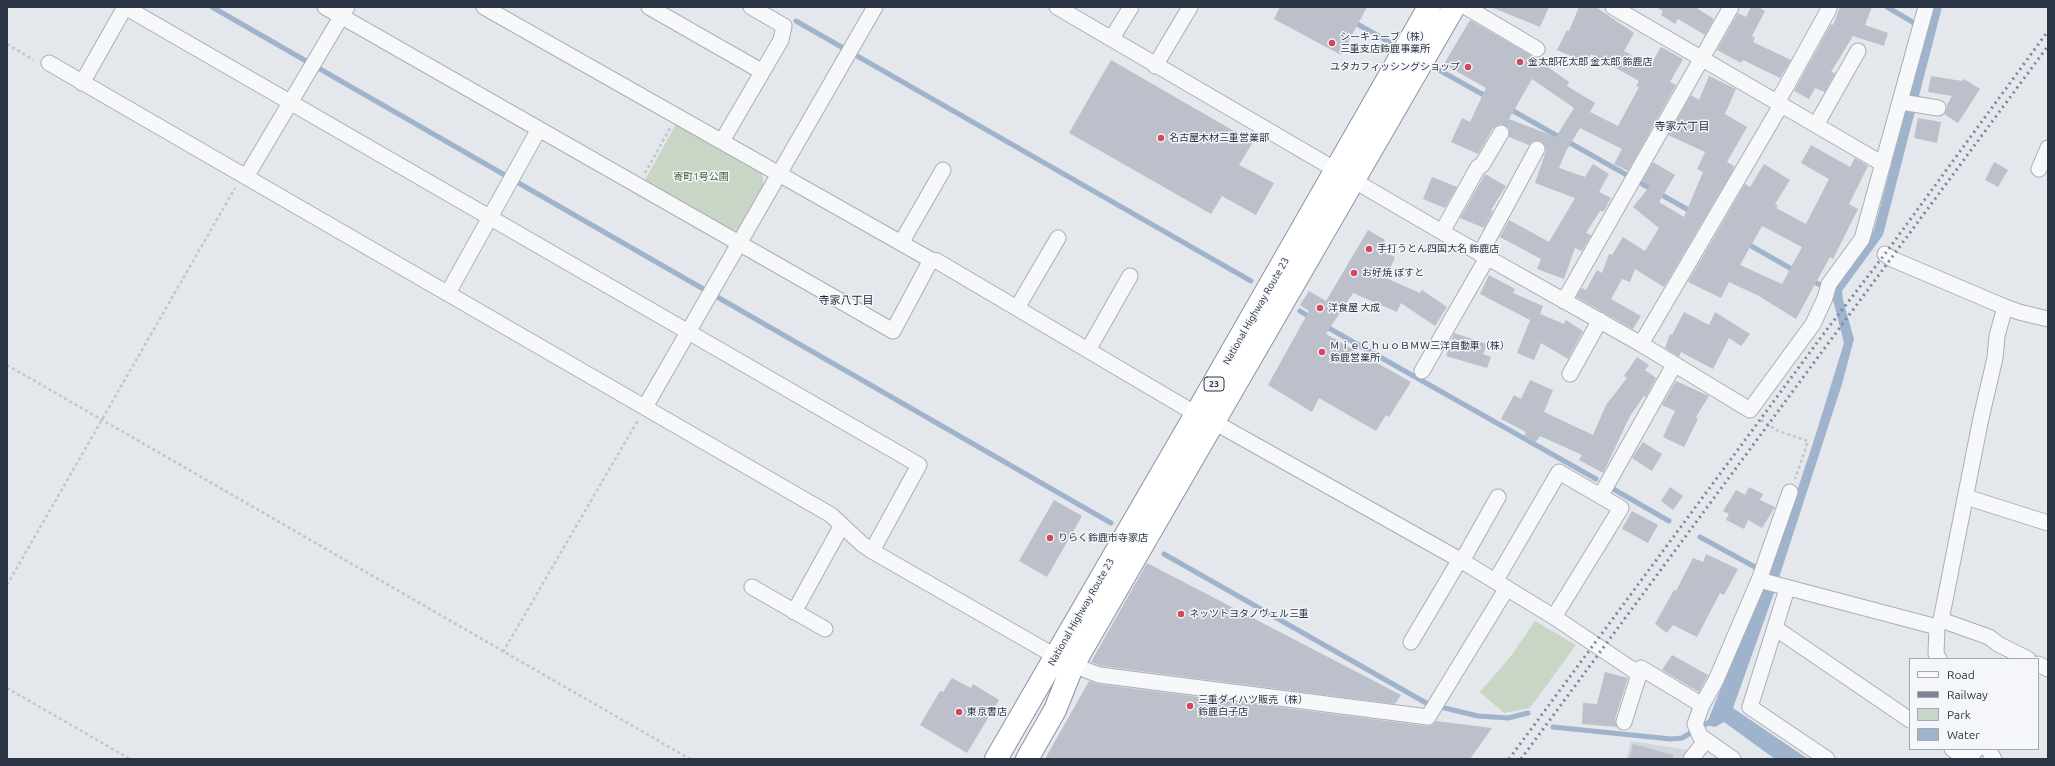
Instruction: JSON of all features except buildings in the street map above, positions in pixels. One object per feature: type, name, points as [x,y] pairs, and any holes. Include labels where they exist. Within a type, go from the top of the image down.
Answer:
[{"type":"highway","name":"National Highway Route 23","points":[[1345,175],[1429,7]]},
{"type":"highway","name":"National Highway Route 23","points":[[996,759],[1018,724],[1064,660],[1345,175],[1454,7]]},
{"type":"highway","name":"National Highway Route 23","points":[[1027,759],[1054,710],[1064,660]]},
{"type":"street","points":[[82,83],[125,7],[490,219],[919,465],[872,551]]},
{"type":"street","points":[[325,7],[345,12],[539,129],[893,331],[931,260]]},
{"type":"street","points":[[484,7],[931,260],[937,261],[1205,418],[1501,584],[1580,633],[1639,674]]},
{"type":"street","points":[[648,7],[761,71]]},
{"type":"street","points":[[722,141],[780,40],[784,26],[750,7]]},
{"type":"street","points":[[645,408],[875,7]]},
{"type":"street","points":[[1057,7],[1076,12],[1121,46],[1442,232],[1600,320],[1750,410],[1813,324],[1825,298],[1829,284],[1862,238],[1883,164],[1908,103],[1926,7]]},
{"type":"street","points":[[1112,38],[1131,7]]},
{"type":"street","points":[[1156,66],[1190,7]]},
{"type":"street","points":[[1466,7],[1537,49]]},
{"type":"street","points":[[1564,301],[1732,7]]},
{"type":"street","points":[[1623,9],[1702,60],[1883,164]]},
{"type":"street","points":[[1641,344],[1779,104],[1829,9]]},
{"type":"street","points":[[245,176],[291,103],[345,12]]},
{"type":"street","points":[[1816,125],[1858,51]]},
{"type":"street","points":[[49,63],[448,292],[831,515],[862,544],[872,551],[1064,660],[1099,675],[1428,717],[1440,699],[1559,472],[1621,508],[1554,617]]},
{"type":"street","points":[[1908,103],[1938,108]]},
{"type":"street","points":[[448,292],[539,129]]},
{"type":"street","points":[[1442,232],[1478,167],[1482,165],[1501,133]]},
{"type":"street","points":[[2039,169],[2048,148]]},
{"type":"street","points":[[1422,371],[1484,256],[1537,149]]},
{"type":"street","points":[[901,243],[943,170]]},
{"type":"street","points":[[1017,308],[1058,238]]},
{"type":"street","points":[[1885,254],[2005,307],[2048,319]]},
{"type":"street","points":[[1088,350],[1130,276]]},
{"type":"street","points":[[1938,658],[1936,654],[1939,624],[1995,358],[1997,336],[2005,307]]},
{"type":"street","points":[[1570,374],[1600,320]]},
{"type":"street","points":[[1601,495],[1674,365]]},
{"type":"street","points":[[1690,759],[1700,733],[1702,705],[1716,680],[1760,580],[1790,492]]},
{"type":"street","points":[[1411,642],[1498,497]]},
{"type":"street","points":[[1966,497],[2048,523]]},
{"type":"street","points":[[794,612],[842,525]]},
{"type":"street","points":[[1760,580],[1784,588],[1988,637],[1998,644],[2026,658]]},
{"type":"street","points":[[752,586],[794,612],[826,629]]},
{"type":"street","points":[[1784,588],[1775,628],[1750,707],[1827,759]]},
{"type":"street","points":[[1775,628],[1909,719]]},
{"type":"street","points":[[2039,664],[2048,669]]},
{"type":"street","points":[[1624,722],[1641,668],[1702,705]]},
{"type":"street","points":[[1700,733],[1734,759]]},
{"type":"street","points":[[1954,750],[1967,759],[1976,750]]},
{"type":"street","points":[[1989,750],[1994,759]]},
{"type":"path","points":[[7,44],[43,65],[49,63]]},
{"type":"path","points":[[637,186],[677,116]]},
{"type":"path","points":[[7,585],[245,176]]},
{"type":"path","points":[[7,365],[502,652],[690,759]]},
{"type":"path","points":[[502,652],[645,408]]},
{"type":"path","points":[[1750,410],[1778,431],[1808,441],[1790,492]]},
{"type":"path","points":[[7,688],[130,759]]},
{"type":"shaded area","points":[[1631,741],[1689,750],[1687,759],[1626,759]]},
{"type":"green space","name":"寄町1号公園","points":[[676,124],[762,174],[764,186],[741,228],[730,232],[644,182]]},
{"type":"green space","points":[[1535,621],[1576,645],[1530,708],[1504,713],[1480,692],[1511,656]]},
{"type":"water","points":[[1933,7],[1942,7],[1883,235],[1842,291],[1843,300],[1854,339],[1842,384],[1774,593],[1733,708],[1808,759],[1775,759],[1724,722],[1715,727],[1706,725],[1774,560],[1814,440],[1844,343],[1832,296],[1833,287],[1874,230]]},
{"type":"waterway","points":[[212,7],[1111,523]]},
{"type":"waterway","points":[[1887,7],[1916,24]]},
{"type":"waterway","points":[[796,21],[1251,281]]},
{"type":"waterway","points":[[1352,21],[1389,42]]},
{"type":"waterway","points":[[1439,70],[1489,98]]},
{"type":"waterway","points":[[1508,108],[1625,174]]},
{"type":"waterway","points":[[1637,181],[1692,212]]},
{"type":"waterway","points":[[1746,243],[1795,271]]},
{"type":"waterway","points":[[1811,280],[1822,286]]},
{"type":"waterway","points":[[1300,311],[1311,318]]},
{"type":"waterway","points":[[1325,326],[1596,479]]},
{"type":"waterway","points":[[1608,486],[1669,521]]},
{"type":"waterway","points":[[1700,537],[1755,567]]},
{"type":"waterway","points":[[1164,554],[1428,704],[1478,716],[1508,718],[1528,713]]},
{"type":"waterway","points":[[1553,727],[1671,739],[1682,738],[1711,721]]},
{"type":"railway","points":[[1509,759],[1825,332],[1885,254],[2048,31]]},
{"type":"railway","points":[[1521,759],[2048,46]]},
{"type":"place","name":"シーキューブ（株） 三重支店鈴鹿事業所","points":[[1332,43]]},
{"type":"place","name":"金太郎花太郎 金太郎 鈴鹿店","points":[[1520,62]]},
{"type":"place","name":"ユタカフィッシングショップ","points":[[1468,67]]},
{"type":"place","name":"名古屋木材三重営業部","points":[[1161,138]]},
{"type":"place","name":"手打うとん四国大名 鈴鹿店","points":[[1369,249]]},
{"type":"place","name":"お好焼 ぽすと","points":[[1354,273]]},
{"type":"place","name":"洋食屋 大成","points":[[1320,308]]},
{"type":"place","name":"ＭｉｅＣｈｕｏＢＭＷ三洋自動車（株） 鈴鹿営業所","points":[[1322,352]]},
{"type":"place","name":"りらく鈴鹿市寺家店","points":[[1050,538]]},
{"type":"place","name":"ネッツトヨタノヴェル三重","points":[[1181,614]]},
{"type":"place","name":"三重ダイハツ販売（株） 鈴鹿白子店","points":[[1190,706]]},
{"type":"place","name":"東京書店","points":[[959,712]]},
{"type":"district","name":"寺家六丁目","points":[[1682,126]]},
{"type":"district","name":"寺家八丁目","points":[[846,300]]}]
